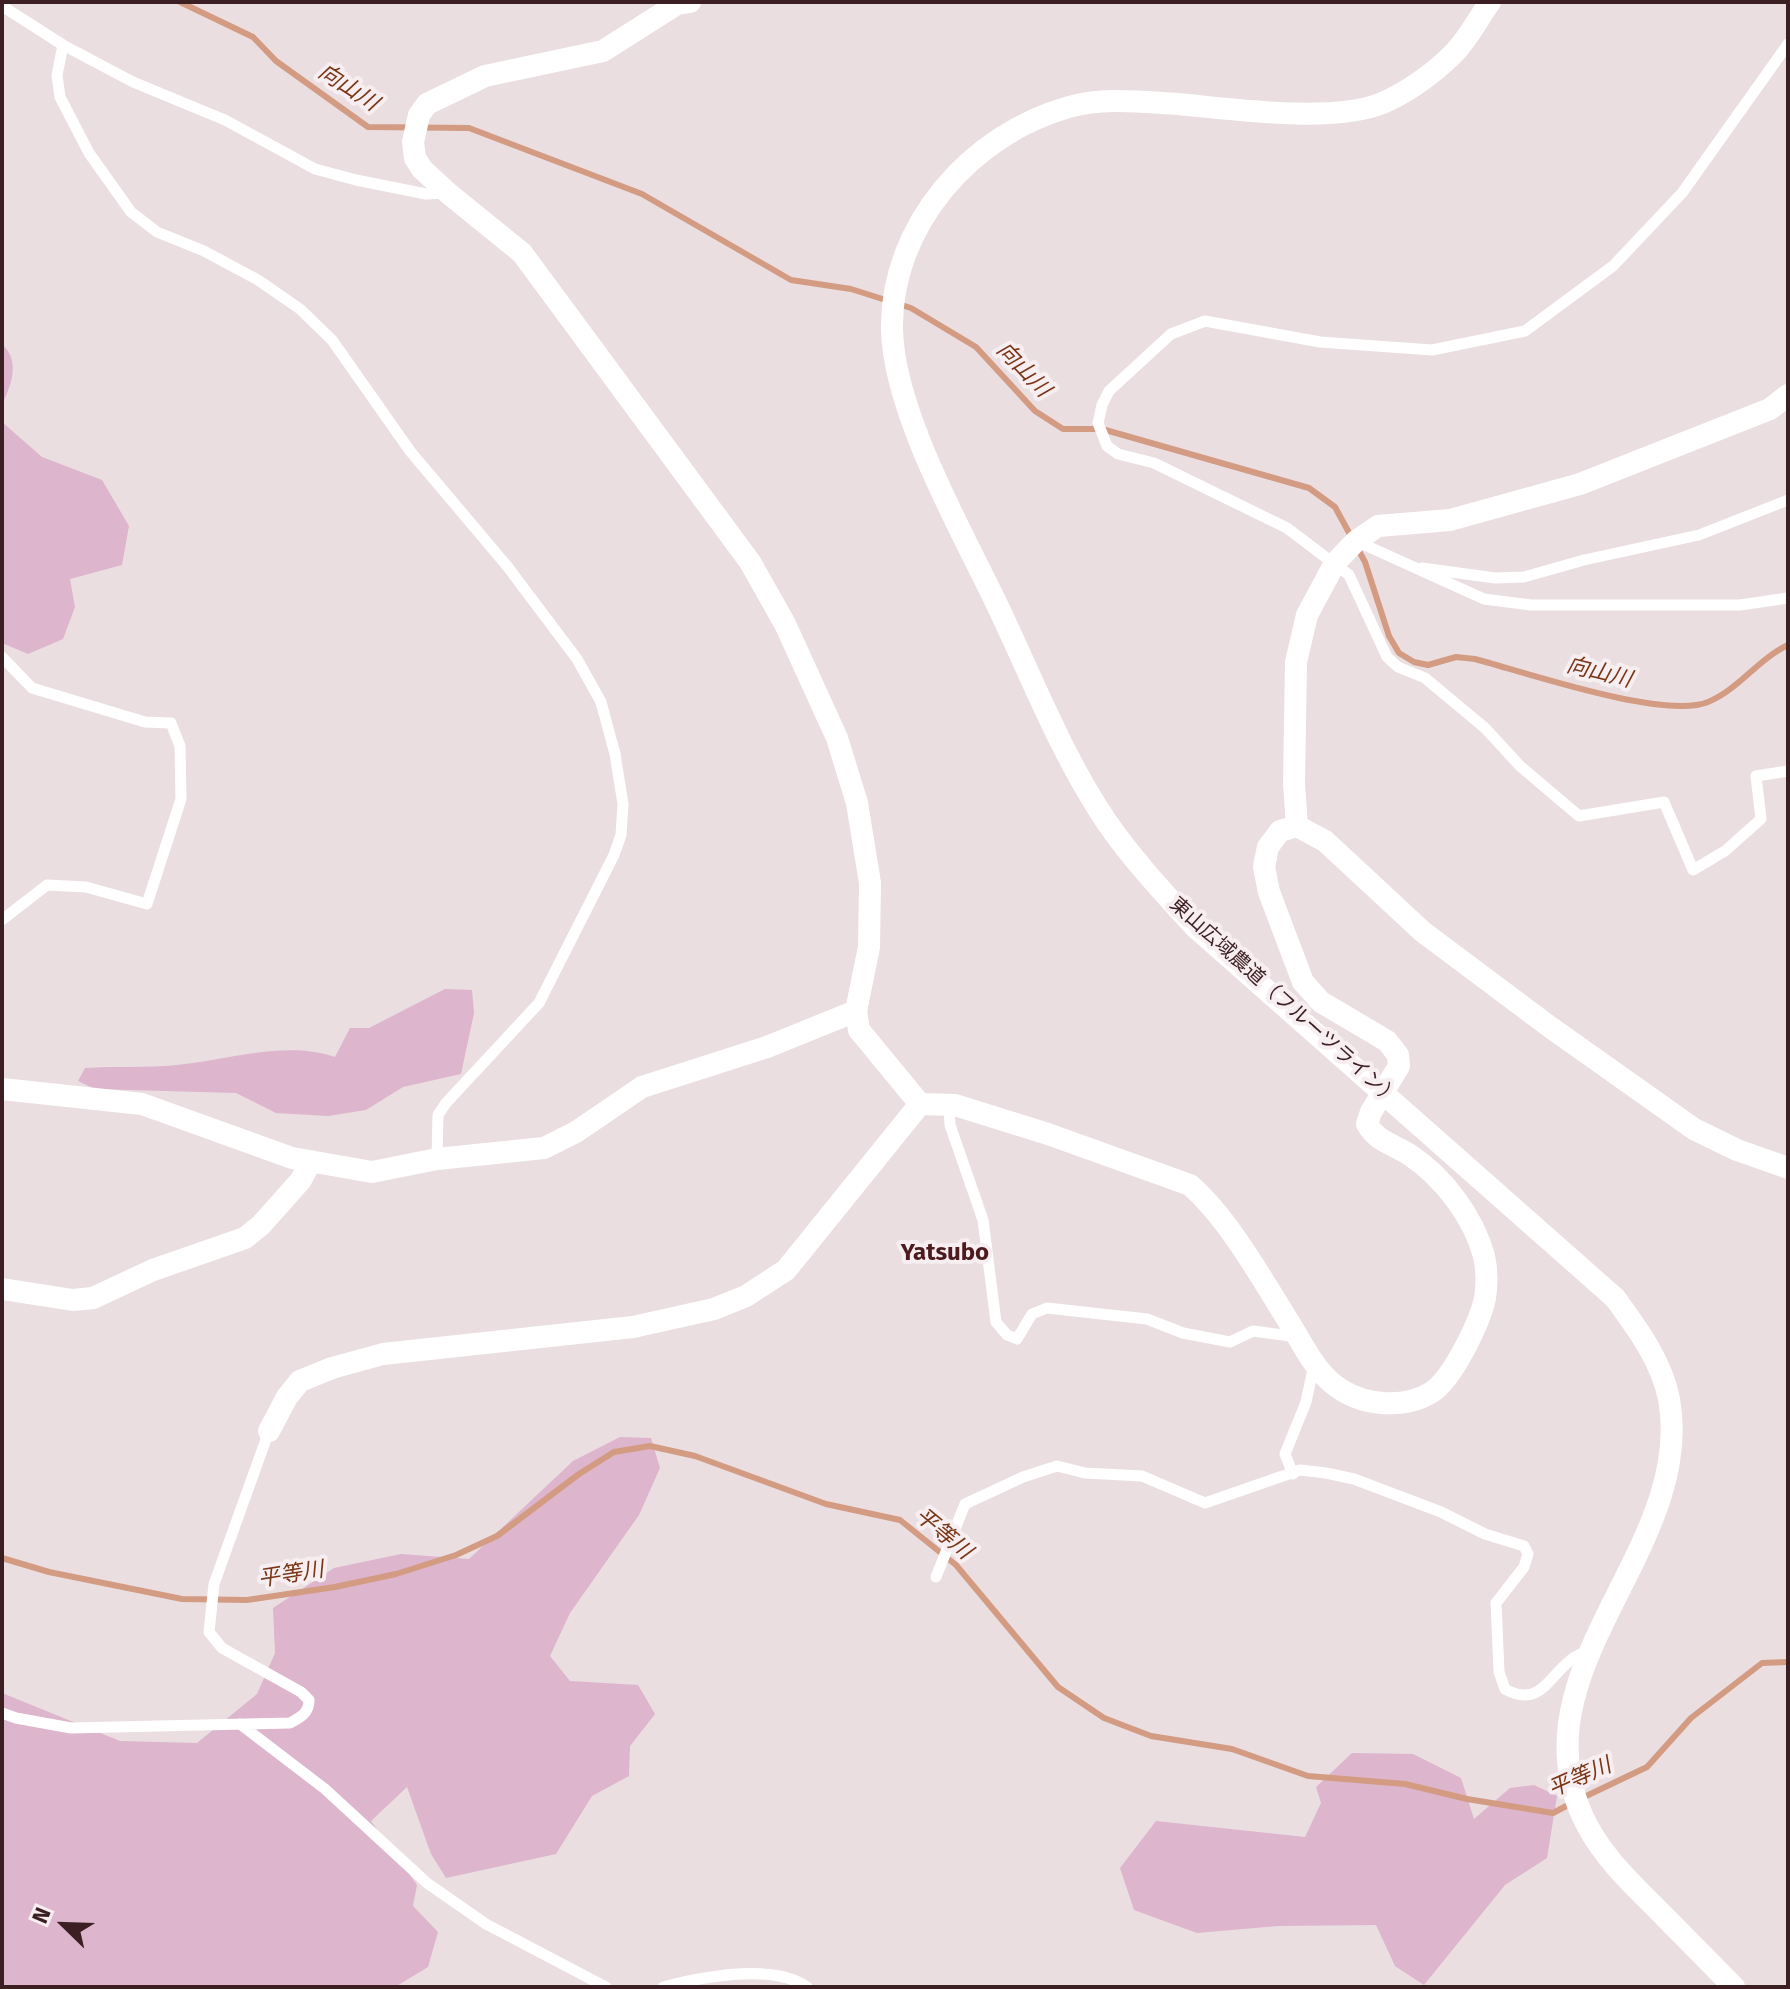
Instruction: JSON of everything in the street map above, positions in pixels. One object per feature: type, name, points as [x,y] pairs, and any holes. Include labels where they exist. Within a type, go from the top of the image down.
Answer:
[{"type":"street","points":[[690,2],[677,4],[603,51],[485,76],[427,104],[419,115],[414,140],[415,158],[422,169],[448,193],[522,253],[750,562],[785,624],[837,738],[857,803],[870,883],[869,947],[856,1011],[859,1030],[920,1104],[949,1105],[1048,1134],[1190,1185],[1208,1200],[1314,1363],[1337,1388],[1362,1401],[1378,1403],[1410,1401],[1433,1391],[1450,1373],[1485,1300],[1487,1278],[1484,1255],[1473,1228],[1449,1189],[1431,1170],[1375,1137],[1367,1124],[1399,1066],[1398,1055],[1387,1041],[1321,1002],[1303,982],[1269,892],[1264,867],[1268,847],[1280,831],[1297,826],[1325,841],[1423,932],[1671,1113],[1694,1129],[1737,1150],[1788,1168]]},
{"type":"street","name":"東山広域農道（フルーツライン）","points":[[1490,2],[1454,54],[1421,81],[1380,104],[1330,114],[1119,99],[1070,107],[992,143],[959,170],[933,200],[912,239],[897,283],[892,327],[903,394],[930,463],[1063,746],[1107,822],[1152,880],[1195,927],[1615,1298],[1639,1331],[1669,1397],[1672,1431],[1669,1469],[1657,1510],[1590,1651],[1575,1695],[1567,1729],[1569,1773],[1581,1813],[1613,1865],[1734,1987]]},
{"type":"street","points":[[1297,826],[1294,784],[1296,662],[1307,615],[1335,563],[1356,541],[1378,526],[1450,520],[1580,484],[1757,414],[1788,395]]},
{"type":"street","points":[[2,1089],[142,1104],[292,1158],[372,1172],[437,1159],[544,1148],[576,1132],[642,1087],[767,1047],[856,1011]]},
{"type":"street","points":[[269,1431],[287,1397],[300,1381],[332,1368],[383,1354],[633,1327],[714,1309],[746,1296],[786,1270],[920,1104]]},
{"type":"street","points":[[2,1289],[73,1300],[93,1298],[153,1270],[245,1238],[261,1225],[301,1180],[311,1161]]},
{"type":"lane","points":[[2,6],[63,45],[133,82],[225,120],[315,169],[426,194],[448,193]]},
{"type":"lane","points":[[1788,44],[1682,193],[1613,266],[1525,331],[1432,350],[1320,342],[1205,321],[1171,334],[1109,391],[1098,423],[1107,446],[1118,454],[1154,463],[1287,528],[1335,563],[1349,575],[1387,657],[1398,667],[1425,678],[1485,728],[1520,766],[1579,816],[1664,802],[1693,870],[1725,851],[1761,819],[1756,776],[1788,771]]},
{"type":"lane","points":[[63,45],[57,75],[60,97],[89,153],[131,212],[157,232],[204,251],[258,280],[300,309],[332,340],[410,451],[507,566],[577,659],[601,702],[615,754],[623,804],[621,835],[614,855],[539,1003],[438,1115],[437,1159]]},
{"type":"lane","points":[[1410,567],[1495,578],[1524,577],[1584,560],[1699,535],[1788,500]]},
{"type":"lane","points":[[1356,541],[1484,599],[1531,605],[1740,605],[1788,598]]},
{"type":"lane","points":[[2,657],[32,688],[145,722],[171,723],[180,746],[181,772],[181,799],[147,904],[86,887],[47,885],[2,920]]},
{"type":"lane","points":[[949,1105],[950,1125],[983,1220],[996,1322],[1007,1335],[1017,1339],[1032,1314],[1047,1308],[1147,1319],[1183,1333],[1230,1342],[1253,1331],[1298,1337]]},
{"type":"lane","points":[[1293,1474],[1285,1454],[1306,1402],[1314,1363]]},
{"type":"lane","points":[[2,1713],[71,1728],[290,1723],[303,1716],[309,1708],[309,1700],[301,1692],[222,1648],[209,1632],[214,1586],[269,1431]]},
{"type":"lane","points":[[937,1572],[965,1504],[1023,1477],[1057,1466],[1085,1473],[1142,1476],[1205,1503],[1300,1470],[1354,1479],[1441,1512],[1485,1534],[1524,1546],[1528,1554],[1524,1567],[1496,1603],[1499,1672],[1505,1689],[1516,1695],[1531,1695],[1542,1690],[1576,1654],[1590,1651]]},
{"type":"lane","points":[[240,1724],[325,1789],[427,1883],[486,1924],[606,1987]]},
{"type":"lane","points":[[663,1987],[685,1981],[758,1973],[796,1980],[807,1987]]},
{"type":"shaded area","points":[[2,344],[13,366],[11,382],[2,405]]},
{"type":"shaded area","points":[[2,422],[42,457],[102,480],[129,526],[122,565],[70,579],[75,607],[63,639],[28,654],[2,643]]},
{"type":"shaded area","points":[[445,989],[472,990],[474,1013],[461,1074],[403,1087],[366,1110],[328,1116],[276,1113],[236,1093],[95,1089],[78,1081],[85,1068],[177,1065],[296,1050],[335,1057],[350,1028],[369,1028]]},
{"type":"shaded area","points":[[620,1437],[651,1438],[660,1468],[639,1515],[570,1613],[550,1656],[570,1681],[638,1685],[655,1714],[630,1746],[629,1776],[592,1796],[556,1854],[446,1878],[431,1854],[407,1787],[371,1821],[417,1885],[413,1906],[438,1932],[428,1967],[395,1987],[2,1987],[2,1693],[120,1741],[197,1743],[257,1694],[275,1653],[273,1608],[334,1568],[401,1554],[469,1559],[573,1461]]},
{"type":"shaded area","points":[[1352,1753],[1413,1754],[1461,1778],[1474,1819],[1510,1788],[1534,1785],[1557,1796],[1547,1858],[1505,1885],[1424,1985],[1395,1966],[1376,1925],[1278,1926],[1197,1933],[1134,1910],[1120,1868],[1156,1821],[1305,1837],[1321,1803],[1316,1787]]},
{"type":"waterway","name":"向山川","points":[[180,2],[253,37],[276,61],[368,127],[469,128],[642,194],[791,280],[851,289],[911,308],[976,347],[1035,411],[1063,429],[1102,429],[1309,488],[1335,507],[1365,562],[1389,636],[1399,653],[1414,662],[1428,665],[1456,657],[1475,659],[1628,700],[1687,706],[1719,697],[1788,645]]},
{"type":"waterway","name":"平等川","points":[[2,1558],[49,1572],[182,1599],[247,1600],[335,1587],[396,1574],[456,1555],[497,1536],[579,1474],[614,1452],[650,1446],[695,1456],[826,1504],[900,1520],[956,1565],[1058,1687],[1104,1718],[1151,1736],[1232,1749],[1308,1776],[1405,1784],[1467,1799],[1553,1813],[1572,1803]]},
{"type":"waterway","name":"平等川","points":[[1582,1798],[1647,1767],[1691,1718],[1762,1663],[1788,1662]]},
{"type":"district","name":"Yatsubo","points":[[945,1253]]}]
